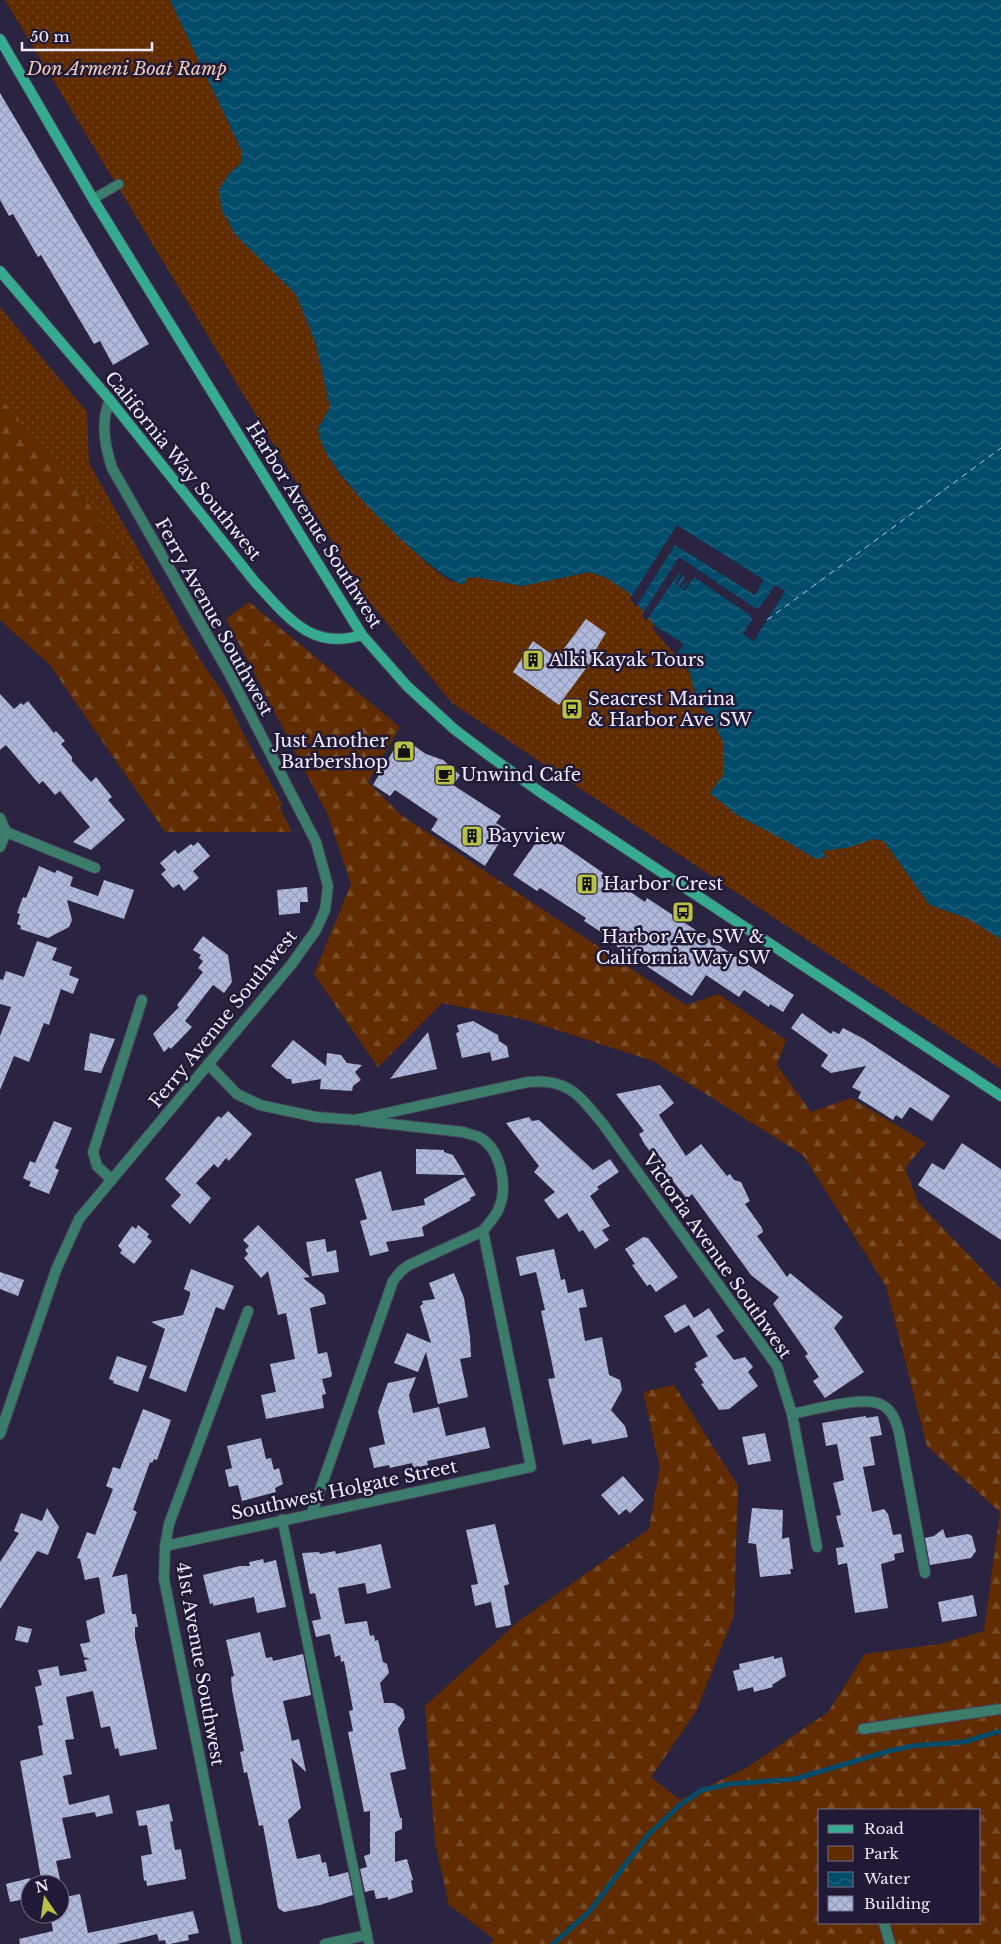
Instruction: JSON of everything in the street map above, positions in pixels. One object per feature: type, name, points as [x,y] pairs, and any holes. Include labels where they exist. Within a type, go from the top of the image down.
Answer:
[{"type":"main road","name":"Harbor Avenue Southwest","points":[[0,40],[93,199],[362,635],[407,686],[454,729],[526,782],[1001,1096]]},
{"type":"main road","name":"California Way Southwest","points":[[0,271],[110,400],[255,582],[298,626],[324,640],[350,639],[362,635]]},
{"type":"street","name":"Ferry Avenue Southwest","points":[[0,1434],[56,1270],[80,1219],[291,965],[316,930],[325,910],[328,886],[316,842],[230,675],[112,468],[104,434],[104,416],[110,400]]},
{"type":"street","points":[[0,818],[6,832],[95,868]]},
{"type":"street","points":[[0,846],[6,832]]},
{"type":"street","points":[[112,1180],[97,1166],[92,1152],[142,1000]]},
{"type":"street","points":[[208,1064],[237,1094],[260,1105],[316,1117],[463,1132],[479,1137],[489,1146],[497,1158],[501,1174],[503,1192],[499,1209],[483,1231],[410,1265],[401,1272],[394,1282],[312,1513]]},
{"type":"street","name":"Victoria Avenue Southwest","points":[[355,1120],[528,1082],[545,1081],[559,1083],[572,1089],[604,1124],[777,1366],[792,1414],[817,1547]]},
{"type":"street","name":"Southwest Holgate Street","points":[[165,1546],[282,1519],[531,1467],[483,1231]]},
{"type":"street","name":"41st Avenue Southwest","points":[[237,1944],[164,1579],[165,1546],[169,1524],[248,1311]]},
{"type":"street","points":[[792,1414],[844,1403],[880,1404],[892,1412],[897,1423],[925,1573]]},
{"type":"street","points":[[862,1729],[1001,1709]]},
{"type":"street","points":[[884,1924],[890,1944]]},
{"type":"street","points":[[325,1944],[368,1940]]},
{"type":"lane","points":[[93,199],[119,184]]},
{"type":"lane","points":[[282,1519],[368,1940]]},
{"type":"green space","name":"Don Armeni Boat Ramp","points":[[5,0],[170,0],[242,151],[241,163],[228,175],[222,210],[235,234],[296,294],[316,344],[330,408],[318,429],[330,459],[349,485],[422,559],[452,582],[476,577],[522,586],[590,572],[607,578],[628,592],[681,658],[690,673],[697,701],[713,720],[723,742],[873,839],[884,841],[930,905],[969,919],[1001,939],[1001,1069],[452,703],[367,599]]},
{"type":"green space","points":[[0,307],[87,412],[89,463],[283,805],[168,832],[51,657],[0,609]]},
{"type":"green space","points":[[0,391],[3,401],[85,499],[224,694],[292,832],[165,832],[50,665],[0,620]]},
{"type":"green space","points":[[249,602],[400,727],[368,782],[401,815],[686,1005],[719,994],[786,1040],[777,1065],[811,1112],[851,1098],[926,1143],[905,1168],[918,1202],[1001,1289],[1001,1944],[490,1944],[494,1939],[449,1905],[435,1842],[425,1706],[519,1621],[649,1529],[660,1467],[643,1392],[674,1385],[738,1486],[734,1615],[696,1712],[651,1777],[680,1800],[748,1767],[828,1712],[865,1654],[940,1644],[984,1631],[1000,1512],[927,1446],[886,1286],[803,1155],[653,1061],[526,1020],[442,1003],[378,1067],[314,974],[351,884],[328,815],[226,619]]},
{"type":"water","points":[[170,0],[1001,0],[1001,939],[969,919],[930,905],[884,841],[873,839],[851,847],[823,851],[826,857],[816,859],[737,815],[710,793],[724,774],[723,742],[713,720],[697,701],[690,673],[681,658],[628,592],[607,578],[590,572],[522,586],[476,577],[467,578],[464,585],[449,578],[430,565],[389,528],[351,487],[327,454],[320,439],[318,429],[330,407],[316,344],[296,294],[235,234],[222,210],[219,190],[228,175],[241,163],[242,151]]},
{"type":"pier","points":[[677,525],[764,580],[755,595],[675,545],[636,607],[630,599]]},
{"type":"pier","points":[[679,557],[755,608],[760,607],[775,585],[785,591],[754,641],[743,634],[752,620],[750,615],[694,577],[685,591],[683,589],[689,579],[681,588],[679,587],[685,577],[683,575],[677,585],[675,584],[681,574],[679,573],[646,621],[642,615]]},
{"type":"pier","points":[[654,625],[684,644],[676,656],[652,628]]},
{"type":"building","points":[[0,93],[149,344],[113,365],[100,341],[94,344],[41,255],[38,257],[13,214],[9,216],[0,200]]},
{"type":"building","points":[[586,619],[606,633],[593,654],[595,656],[559,705],[513,672],[533,641],[557,658]]},
{"type":"building","points":[[0,694],[14,709],[21,703],[23,705],[28,701],[54,733],[56,731],[65,741],[61,744],[72,757],[72,761],[91,782],[96,777],[112,797],[108,800],[125,820],[91,850],[73,842],[90,827],[60,791],[55,795],[43,781],[39,784],[6,745],[0,750]]},
{"type":"building","points":[[399,741],[410,749],[413,745],[426,754],[443,760],[460,775],[453,785],[501,816],[496,823],[507,830],[485,866],[431,830],[438,819],[395,790],[390,796],[373,785]]},
{"type":"building","points":[[542,834],[556,843],[557,841],[645,902],[647,898],[794,995],[783,1012],[770,1004],[769,1007],[744,990],[739,997],[706,975],[692,996],[616,946],[618,943],[584,921],[586,918],[540,888],[537,891],[513,875]]},
{"type":"building","points":[[198,842],[210,856],[193,871],[199,878],[184,891],[179,884],[173,888],[161,874],[166,870],[160,863],[175,850],[178,854],[191,844],[193,846]]},
{"type":"building","points":[[39,866],[55,873],[57,870],[73,877],[70,886],[98,896],[104,880],[134,890],[124,919],[67,900],[72,920],[69,927],[48,938],[20,929],[21,926],[17,924],[20,914],[17,913],[23,897],[26,898]]},
{"type":"building","points":[[307,887],[308,902],[300,902],[300,913],[279,915],[277,890]]},
{"type":"building","points":[[203,936],[228,955],[232,982],[224,993],[213,985],[185,1021],[192,1027],[171,1049],[169,1047],[164,1052],[153,1034],[179,1007],[177,1005],[203,972],[198,968],[203,961],[199,958],[201,955],[193,950]]},
{"type":"building","points":[[37,941],[57,948],[52,960],[72,967],[69,975],[79,979],[73,994],[61,989],[49,1025],[44,1023],[29,1062],[14,1056],[0,1090],[0,1036],[11,1007],[0,1004],[0,979],[3,980],[6,971],[24,977]]},
{"type":"building","points":[[802,1013],[831,1034],[833,1031],[839,1034],[843,1028],[864,1039],[950,1096],[932,1121],[910,1107],[902,1119],[896,1115],[893,1120],[858,1098],[861,1092],[852,1087],[866,1066],[831,1073],[821,1066],[828,1055],[791,1028]]},
{"type":"building","points":[[473,1021],[498,1035],[499,1041],[507,1046],[509,1057],[492,1061],[490,1052],[462,1058],[456,1033],[459,1032],[457,1025]]},
{"type":"building","points":[[428,1032],[437,1069],[390,1079],[403,1062]]},
{"type":"building","points":[[90,1033],[115,1039],[101,1073],[84,1070]]},
{"type":"building","points":[[293,1040],[326,1066],[327,1053],[341,1055],[347,1063],[362,1065],[355,1072],[361,1080],[353,1086],[352,1091],[320,1089],[321,1079],[292,1084],[291,1079],[287,1079],[271,1066]]},
{"type":"building","points":[[660,1085],[674,1103],[659,1115],[686,1156],[701,1144],[727,1176],[730,1174],[734,1180],[741,1182],[750,1201],[745,1204],[762,1228],[763,1232],[757,1236],[787,1277],[790,1273],[843,1317],[834,1328],[864,1372],[825,1398],[813,1381],[819,1377],[805,1356],[808,1354],[773,1304],[779,1297],[751,1275],[692,1194],[687,1199],[645,1145],[639,1134],[644,1131],[616,1094]]},
{"type":"building","points":[[228,1111],[252,1134],[229,1161],[226,1158],[218,1168],[214,1164],[196,1183],[211,1198],[190,1224],[171,1206],[181,1195],[165,1179],[218,1116],[221,1118]]},
{"type":"building","points":[[529,1117],[532,1121],[539,1120],[593,1170],[610,1159],[619,1172],[597,1187],[599,1189],[590,1196],[610,1226],[602,1230],[609,1240],[595,1249],[583,1230],[579,1232],[567,1213],[558,1219],[544,1200],[555,1192],[534,1172],[539,1166],[506,1123]]},
{"type":"building","points":[[54,1121],[72,1128],[55,1168],[59,1170],[49,1194],[29,1186],[31,1182],[23,1178],[30,1161],[35,1163]]},
{"type":"building","points":[[962,1143],[1001,1169],[1001,1240],[918,1185],[932,1163],[944,1170]]},
{"type":"building","points":[[416,1149],[444,1150],[444,1152],[453,1155],[465,1175],[416,1174]]},
{"type":"building","points":[[381,1171],[392,1211],[425,1205],[424,1199],[465,1177],[476,1195],[470,1198],[471,1200],[422,1227],[424,1236],[386,1242],[389,1251],[370,1256],[360,1221],[367,1219],[355,1179]]},
{"type":"building","points":[[138,1225],[149,1234],[147,1237],[152,1241],[134,1264],[120,1253],[122,1250],[118,1246],[132,1226],[136,1229]]},
{"type":"building","points":[[258,1225],[310,1277],[303,1278],[324,1295],[326,1304],[310,1308],[318,1354],[327,1352],[332,1374],[331,1377],[322,1379],[326,1394],[322,1395],[324,1408],[266,1419],[261,1395],[276,1392],[270,1364],[295,1359],[286,1313],[278,1315],[268,1271],[261,1278],[244,1258],[248,1254],[245,1250],[249,1246],[243,1240]]},
{"type":"building","points":[[643,1237],[648,1238],[678,1277],[656,1292],[650,1284],[647,1286],[632,1265],[635,1264],[625,1249]]},
{"type":"building","points":[[325,1239],[327,1252],[336,1250],[339,1272],[312,1276],[306,1242]]},
{"type":"building","points":[[554,1249],[561,1280],[565,1279],[568,1293],[583,1289],[587,1307],[579,1308],[585,1341],[602,1337],[609,1375],[620,1380],[622,1390],[611,1410],[625,1426],[628,1437],[592,1444],[591,1439],[563,1445],[548,1379],[555,1378],[541,1311],[545,1310],[536,1272],[520,1276],[516,1257]]},
{"type":"building","points":[[191,1269],[234,1286],[224,1310],[216,1307],[186,1392],[149,1378],[165,1329],[151,1322],[183,1315],[190,1295],[190,1292],[184,1289]]},
{"type":"building","points":[[0,1272],[24,1280],[18,1296],[0,1289]]},
{"type":"building","points":[[454,1273],[464,1298],[470,1337],[471,1357],[460,1359],[468,1397],[438,1404],[426,1352],[418,1372],[394,1363],[407,1333],[431,1343],[420,1306],[423,1304],[422,1301],[435,1299],[429,1283]]},
{"type":"building","points":[[685,1304],[694,1318],[709,1308],[724,1331],[716,1336],[734,1360],[745,1357],[753,1367],[748,1372],[758,1386],[729,1409],[719,1410],[701,1384],[704,1383],[694,1369],[697,1367],[695,1363],[708,1356],[689,1325],[675,1333],[664,1316]]},
{"type":"building","points":[[117,1356],[147,1366],[138,1392],[113,1383],[114,1381],[109,1379]]},
{"type":"building","points":[[416,1377],[409,1395],[413,1413],[439,1407],[446,1436],[485,1427],[490,1448],[427,1461],[428,1465],[413,1468],[412,1463],[390,1468],[389,1465],[374,1468],[369,1448],[385,1444],[378,1411],[388,1383]]},
{"type":"building","points":[[143,1409],[171,1420],[157,1460],[154,1459],[152,1463],[150,1462],[133,1510],[137,1512],[112,1577],[127,1574],[132,1614],[136,1614],[138,1627],[135,1627],[135,1637],[157,1749],[120,1756],[118,1748],[115,1749],[110,1726],[101,1728],[93,1691],[66,1697],[74,1739],[65,1740],[72,1774],[63,1776],[69,1805],[109,1795],[113,1813],[96,1817],[95,1812],[62,1818],[71,1858],[56,1861],[59,1874],[40,1874],[20,1761],[43,1755],[38,1726],[43,1725],[35,1687],[42,1685],[38,1670],[58,1666],[60,1676],[87,1671],[84,1660],[90,1659],[84,1657],[80,1644],[90,1642],[86,1621],[105,1613],[99,1577],[85,1580],[80,1559],[77,1558],[87,1532],[95,1535],[113,1489],[106,1486],[113,1467],[120,1469]]},
{"type":"building","points":[[866,1416],[866,1418],[878,1416],[882,1435],[870,1437],[875,1465],[863,1467],[872,1512],[884,1509],[888,1514],[893,1535],[901,1534],[904,1552],[894,1554],[895,1560],[881,1564],[888,1608],[855,1613],[847,1563],[838,1565],[836,1548],[844,1547],[836,1516],[841,1515],[833,1483],[844,1480],[837,1444],[826,1446],[822,1423]]},
{"type":"building","points":[[765,1433],[771,1461],[748,1465],[742,1437]]},
{"type":"building","points":[[261,1438],[266,1459],[271,1458],[274,1470],[279,1468],[283,1484],[275,1488],[276,1492],[242,1501],[238,1485],[229,1487],[225,1470],[232,1468],[227,1446]]},
{"type":"building","points":[[623,1476],[644,1500],[630,1513],[626,1509],[619,1515],[601,1495]]},
{"type":"building","points":[[47,1508],[59,1527],[48,1555],[37,1551],[0,1609],[0,1562],[19,1533],[14,1531],[21,1513],[42,1521]]},
{"type":"building","points":[[752,1508],[783,1510],[782,1539],[789,1537],[793,1569],[790,1569],[791,1574],[760,1577],[756,1544],[748,1543]]},
{"type":"building","points":[[495,1524],[509,1584],[504,1586],[511,1625],[496,1628],[491,1602],[475,1606],[471,1585],[478,1584],[466,1530]]},
{"type":"building","points":[[943,1529],[946,1538],[968,1534],[972,1536],[976,1551],[971,1558],[930,1565],[925,1538],[934,1536]]},
{"type":"building","points":[[381,1544],[391,1588],[367,1594],[365,1583],[338,1588],[345,1624],[367,1621],[370,1636],[374,1635],[375,1641],[378,1640],[383,1662],[387,1664],[389,1673],[380,1683],[384,1703],[394,1703],[403,1709],[405,1718],[398,1729],[406,1769],[390,1773],[400,1818],[402,1818],[402,1829],[395,1832],[395,1862],[407,1859],[413,1880],[411,1881],[413,1892],[388,1900],[388,1897],[376,1899],[374,1890],[365,1892],[360,1869],[367,1867],[364,1856],[370,1854],[370,1811],[364,1812],[348,1732],[353,1731],[349,1711],[353,1710],[344,1661],[341,1662],[340,1655],[335,1657],[330,1634],[316,1637],[312,1621],[321,1619],[315,1593],[310,1594],[302,1553],[319,1552],[320,1554],[335,1551],[336,1554]]},
{"type":"building","points":[[263,1559],[264,1563],[276,1560],[286,1607],[257,1613],[254,1597],[213,1606],[213,1603],[210,1604],[203,1575],[240,1566],[250,1566],[249,1562]]},
{"type":"building","points":[[973,1595],[977,1616],[942,1622],[938,1602]]},
{"type":"building","points":[[18,1626],[32,1629],[28,1643],[15,1640]]},
{"type":"building","points":[[260,1632],[266,1658],[272,1657],[273,1661],[303,1654],[311,1695],[283,1701],[292,1741],[299,1739],[306,1772],[291,1758],[301,1808],[288,1820],[297,1859],[320,1854],[322,1863],[326,1862],[329,1877],[348,1872],[353,1895],[320,1905],[284,1912],[278,1908],[263,1825],[259,1826],[247,1772],[244,1773],[240,1752],[244,1751],[232,1690],[231,1677],[234,1676],[226,1640]]},
{"type":"building","points":[[774,1656],[774,1659],[782,1657],[786,1676],[772,1685],[773,1687],[754,1692],[753,1687],[738,1691],[733,1671],[740,1669],[739,1664]]},
{"type":"building","points":[[169,1804],[173,1821],[170,1822],[175,1850],[181,1849],[186,1879],[147,1886],[146,1880],[144,1881],[141,1856],[152,1854],[147,1825],[139,1826],[136,1811]]},
{"type":"building","points":[[20,1880],[20,1900],[10,1902],[6,1884]]},
{"type":"building","points":[[80,1894],[88,1933],[193,1911],[199,1933],[188,1935],[189,1940],[170,1944],[166,1944],[165,1940],[159,1941],[157,1934],[117,1944],[20,1944],[19,1939],[53,1931],[52,1924],[70,1924],[70,1896]]},
{"type":"waterway","points":[[553,1944],[589,1912],[648,1835],[680,1805],[702,1790],[730,1784],[795,1779],[889,1751],[912,1746],[964,1742],[1001,1731]]},
{"type":"ferry route","points":[[767,620],[1001,448]]},
{"type":"place","name":"Alki Kayak Tours","points":[[533,660]]},
{"type":"place","name":"Seacrest Marina & Harbor Ave SW","points":[[572,709]]},
{"type":"place","name":"Just Another Barbershop","points":[[404,751]]},
{"type":"place","name":"Unwind Cafe","points":[[445,775]]},
{"type":"place","name":"Bayview","points":[[472,836]]},
{"type":"place","name":"Harbor Crest","points":[[587,884]]},
{"type":"place","name":"Harbor Ave SW & California Way SW","points":[[683,912]]}]
